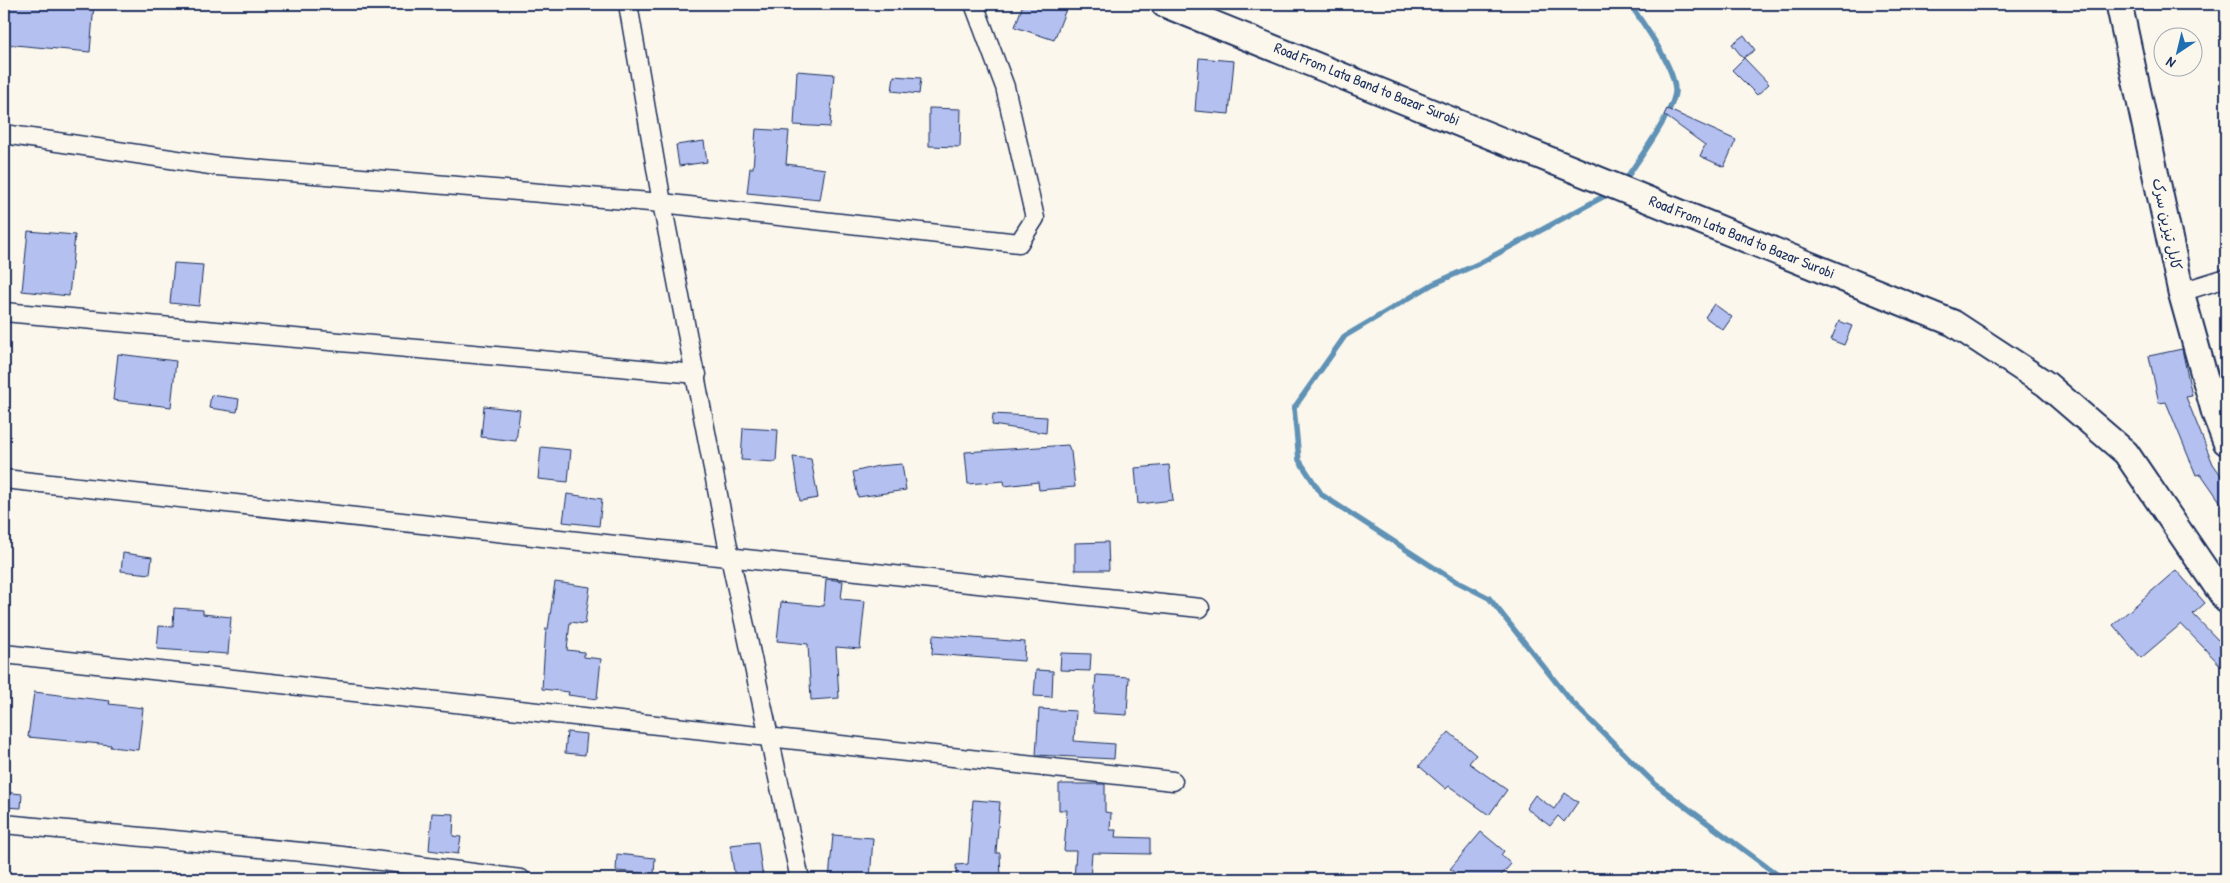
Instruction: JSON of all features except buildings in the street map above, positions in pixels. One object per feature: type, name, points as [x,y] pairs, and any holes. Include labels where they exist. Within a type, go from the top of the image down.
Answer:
[{"type":"main road","name":"Road From Lata Band to Bazar Surobi","points":[[1164,4],[1953,323],[2046,384],[2126,453],[2226,600]]},
{"type":"main road","name":"کابل تیزین سرک","points":[[2119,4],[2181,292],[2215,414],[2226,442]]},
{"type":"street","points":[[628,4],[662,203],[697,374],[730,557],[800,879]]},
{"type":"street","points":[[4,134],[217,166],[662,203],[1019,243],[1035,218],[1005,87],[974,4]]},
{"type":"street","points":[[2181,292],[2226,278]]},
{"type":"street","points":[[4,312],[697,374]]},
{"type":"street","points":[[4,479],[1200,608]]},
{"type":"street","points":[[4,654],[1173,781]]},
{"type":"street","points":[[4,824],[334,855],[521,879]]},
{"type":"waterway","points":[[1623,183],[1663,122],[1674,98],[1675,89],[1664,57],[1630,4]]},
{"type":"waterway","points":[[1610,193],[1480,263],[1433,284],[1345,336],[1294,408],[1299,460],[1322,495],[1450,578],[1489,598],[1571,701],[1655,784],[1783,879]]}]
